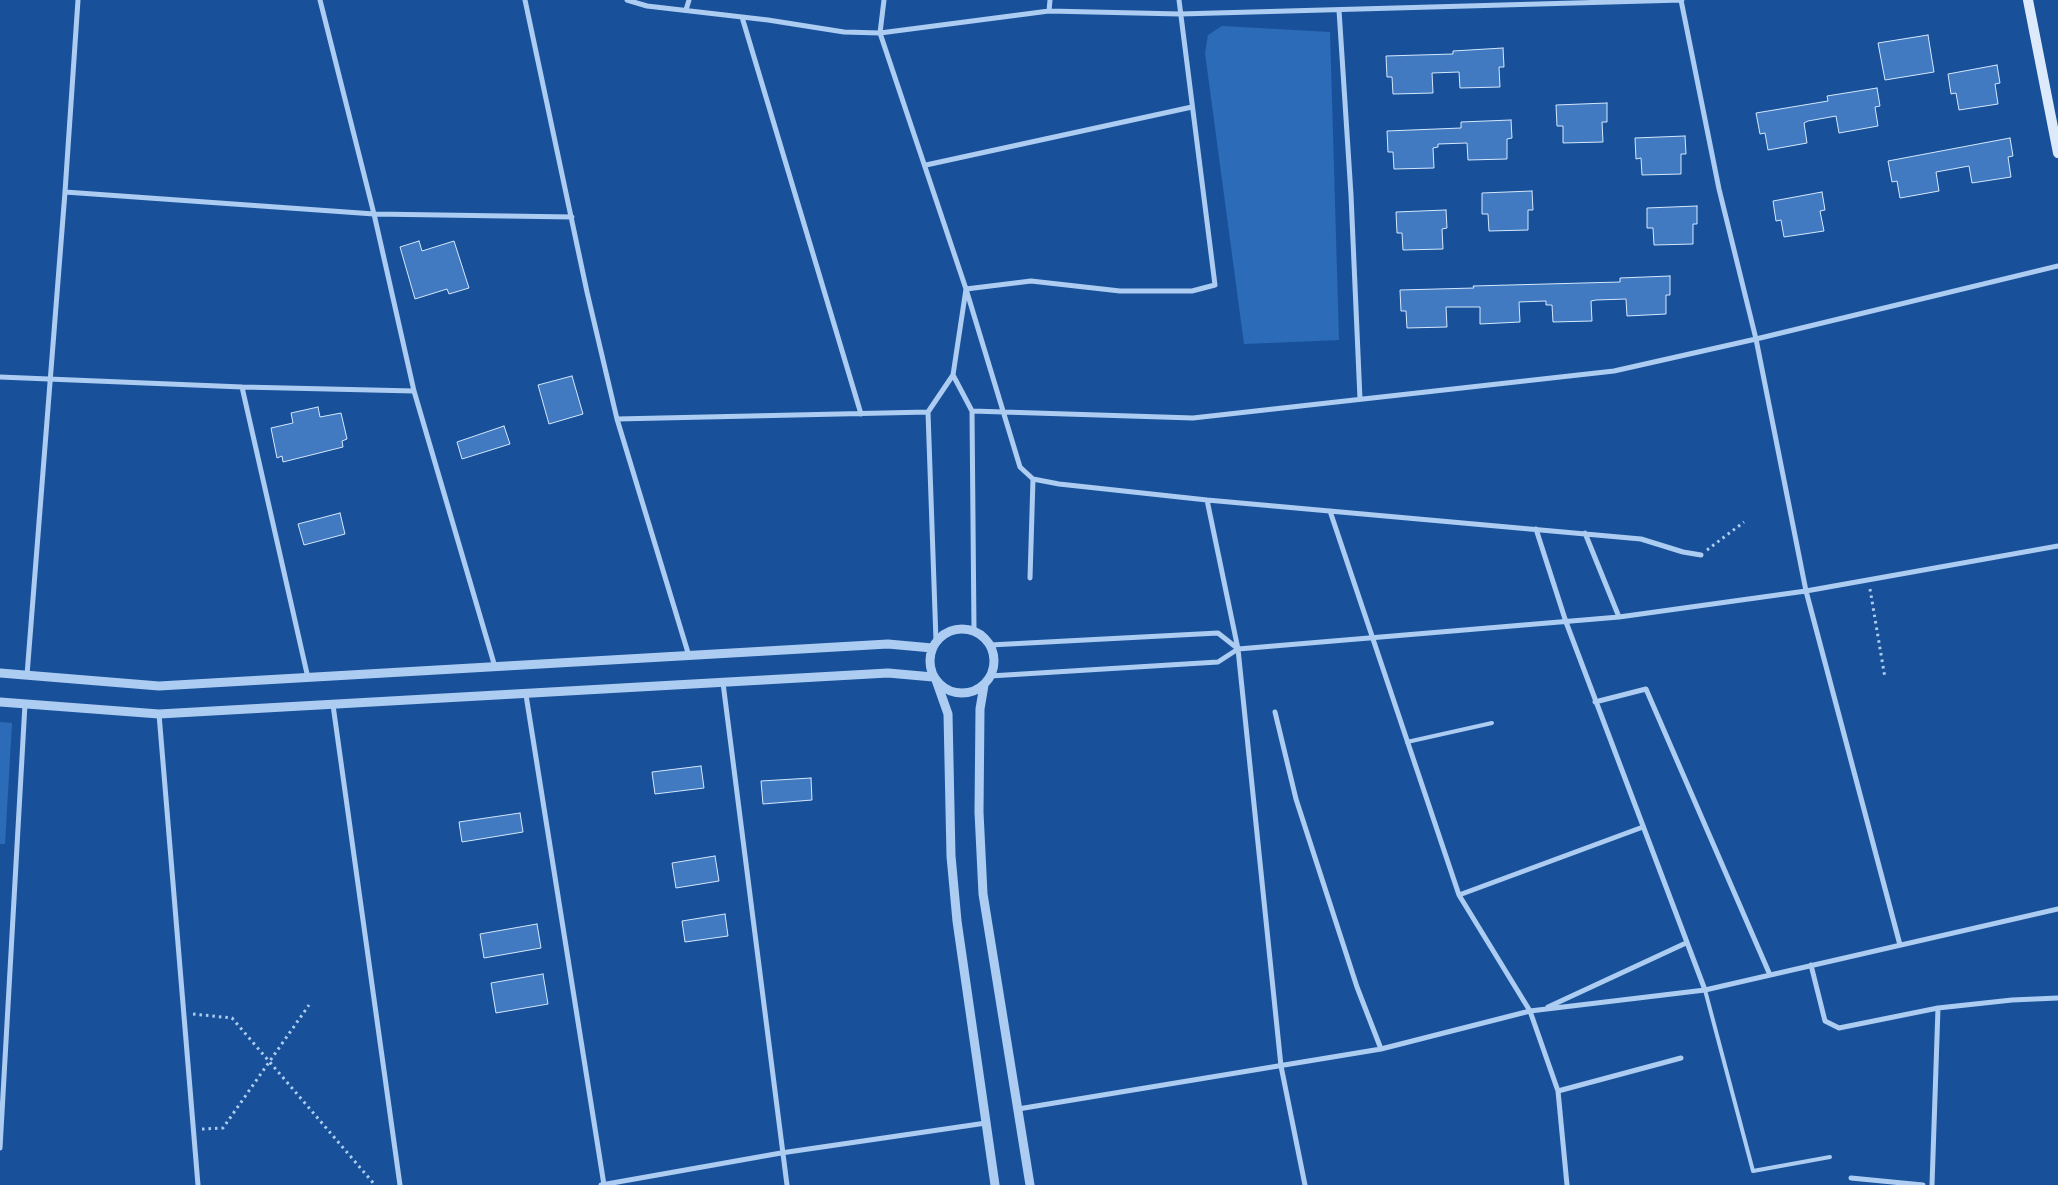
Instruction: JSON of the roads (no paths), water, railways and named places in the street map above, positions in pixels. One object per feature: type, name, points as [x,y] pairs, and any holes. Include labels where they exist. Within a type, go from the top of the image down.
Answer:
[{"type":"main road","points":[[2028,0],[2058,153]]},
{"type":"street","points":[[27,675],[65,192],[78,0]]},
{"type":"street","points":[[320,0],[374,214],[414,391],[495,668]]},
{"type":"street","points":[[524,0],[587,292],[617,419],[689,656]]},
{"type":"street","points":[[627,0],[647,6],[809,25],[844,32],[880,33],[1049,11],[1180,14],[1682,0],[1719,189],[1756,340],[1806,591],[1900,945]]},
{"type":"street","points":[[686,10],[689,0]]},
{"type":"street","points":[[884,0],[880,33],[926,165],[1020,467],[1033,479],[1058,484],[1208,500],[1641,539],[1683,552],[1701,555]]},
{"type":"street","points":[[1049,11],[1050,0]]},
{"type":"street","points":[[966,289],[1031,281],[1120,291],[1192,291],[1215,286],[1179,0]]},
{"type":"street","points":[[1339,10],[1351,196],[1360,399]]},
{"type":"street","points":[[742,17],[860,414]]},
{"type":"street","points":[[926,165],[1192,107]]},
{"type":"street","points":[[65,192],[374,214],[572,217]]},
{"type":"street","points":[[972,411],[1193,418],[1614,371],[1756,340],[2058,266]]},
{"type":"street","points":[[966,289],[953,375],[928,412],[934,644],[929,661],[948,714],[951,856],[957,921],[995,1185]]},
{"type":"street","points":[[953,375],[972,411],[974,630]]},
{"type":"street","points":[[0,377],[242,387],[414,391]]},
{"type":"street","points":[[242,387],[308,678]]},
{"type":"street","points":[[617,419],[928,412]]},
{"type":"street","points":[[1030,578],[1033,479]]},
{"type":"street","points":[[1208,500],[1238,649],[1281,1066],[1305,1185]]},
{"type":"street","points":[[1330,511],[1459,895],[1530,1012],[1558,1090],[1567,1185]]},
{"type":"street","points":[[1536,529],[1566,622],[1595,702],[1704,990]]},
{"type":"street","points":[[1585,534],[1619,617]]},
{"type":"street","points":[[990,676],[1218,662],[1238,649],[1619,617],[1806,591],[2058,546]]},
{"type":"street","points":[[0,672],[159,686],[888,644],[934,644],[944,634],[953,629],[964,628],[974,630],[983,636],[990,645],[994,655],[994,666],[984,685],[980,709],[979,812],[983,894],[1030,1185]]},
{"type":"street","points":[[990,645],[1218,633],[1238,649]]},
{"type":"street","points":[[0,702],[159,714],[526,695],[888,673],[935,678],[944,688],[953,692],[964,693],[984,685]]},
{"type":"street","points":[[723,683],[781,1152],[787,1185]]},
{"type":"street","points":[[1595,702],[1646,689],[1770,975]]},
{"type":"street","points":[[526,695],[603,1185],[781,1152],[986,1123]]},
{"type":"street","points":[[0,1148],[25,704]]},
{"type":"street","points":[[333,705],[400,1185]]},
{"type":"street","points":[[1275,712],[1296,799],[1357,987],[1381,1049]]},
{"type":"street","points":[[159,714],[198,1185]]},
{"type":"street","points":[[1459,895],[1642,827]]},
{"type":"street","points":[[1018,1108],[1381,1049],[1530,1012],[1704,990],[2058,909]]},
{"type":"street","points":[[1543,1010],[1686,943]]},
{"type":"street","points":[[1811,965],[1825,1020],[1839,1028],[1938,1008],[2012,1000],[2058,998]]},
{"type":"street","points":[[1932,1185],[1938,1008]]},
{"type":"street","points":[[1558,1090],[1681,1058]]},
{"type":"street","points":[[1851,1178],[1923,1185]]},
{"type":"lane","points":[[1407,742],[1492,723]]},
{"type":"lane","points":[[1704,990],[1753,1171],[1830,1157]]}]
